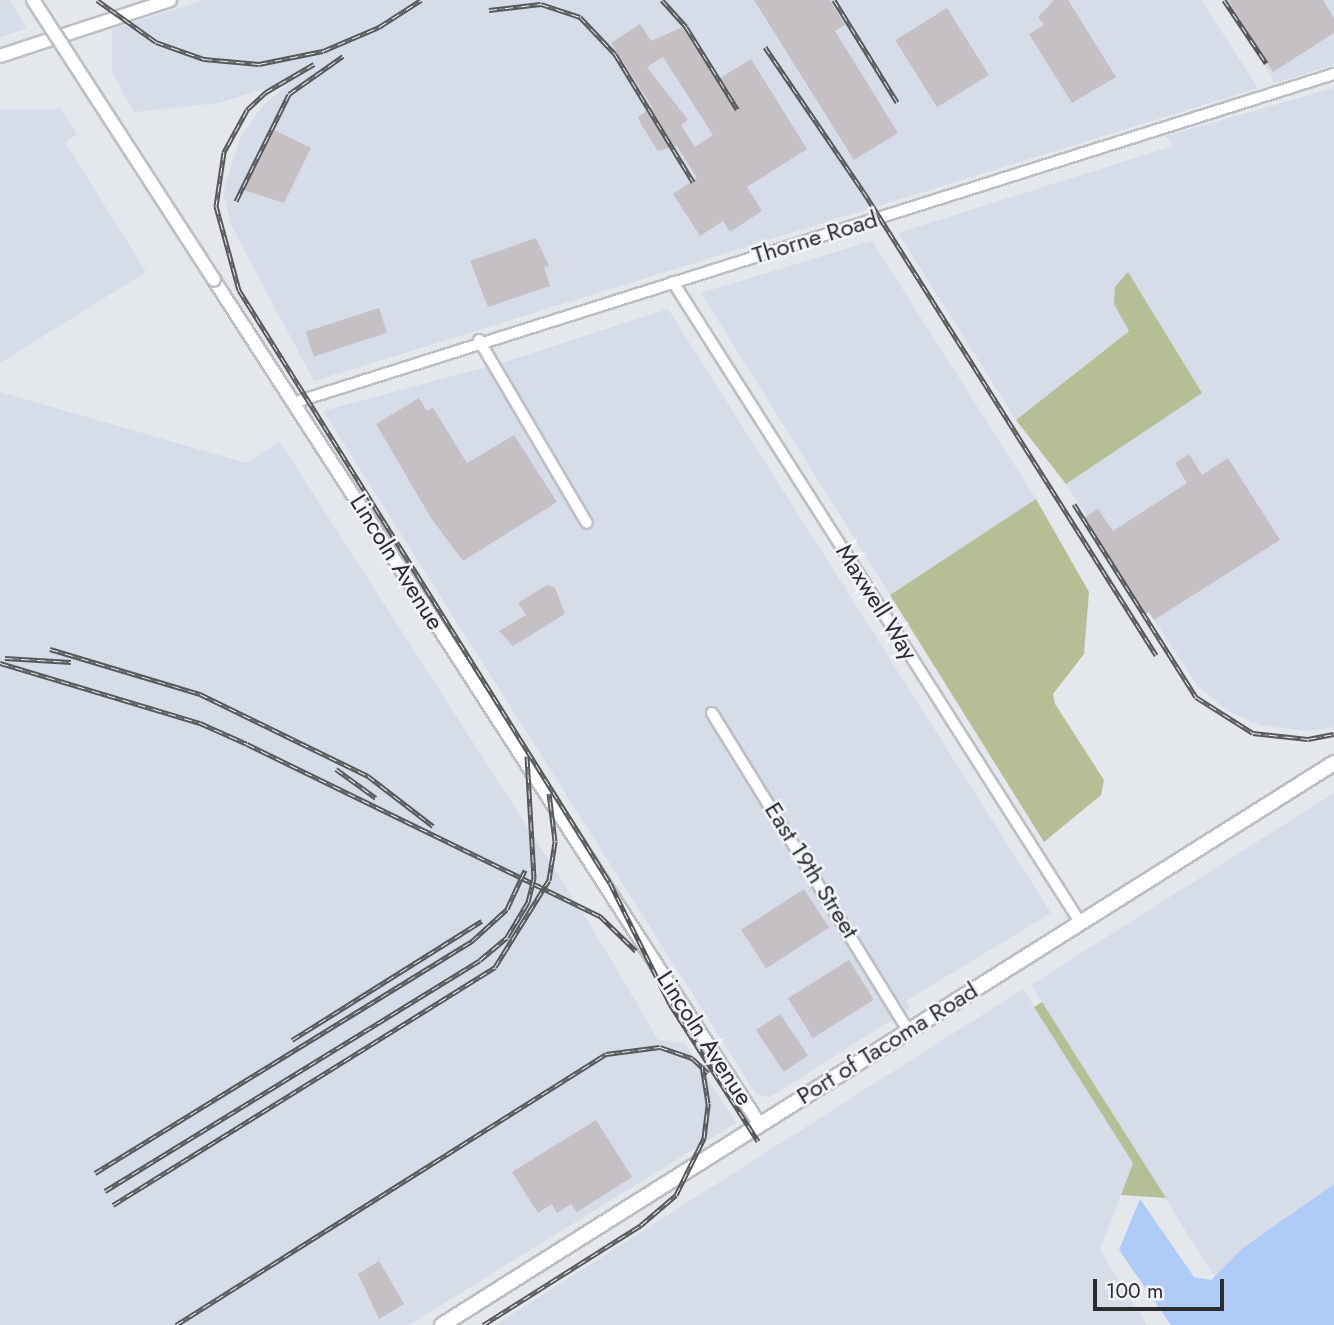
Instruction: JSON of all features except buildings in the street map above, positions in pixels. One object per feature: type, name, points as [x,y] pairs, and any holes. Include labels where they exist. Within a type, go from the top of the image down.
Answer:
[{"type":"main road","name":"Port of Tacoma Road","points":[[442,1325],[907,1029],[1334,763]]},
{"type":"street","name":"Lincoln Avenue","points":[[33,0],[296,402],[606,893],[760,1125]]},
{"type":"street","points":[[0,56],[170,0]]},
{"type":"street","name":"Thorne Road","points":[[296,402],[479,340],[673,282],[1334,74]]},
{"type":"street","name":"Maxwell Way","points":[[673,282],[1080,922]]},
{"type":"street","points":[[479,340],[587,523]]},
{"type":"street","name":"East 19th Street","points":[[712,713],[907,1029]]},
{"type":"shaded area","points":[[0,0],[9,0],[27,28],[0,37]]},
{"type":"shaded area","points":[[205,0],[1201,0],[1258,88],[314,381],[232,227],[223,192],[240,139],[260,109],[292,80],[219,103],[134,112],[112,72],[112,29]]},
{"type":"shaded area","points":[[1224,0],[1334,0],[1334,65],[1275,83]]},
{"type":"shaded area","points":[[1334,88],[1334,727],[1306,731],[1260,725],[1227,711],[1197,685],[1066,484],[1202,393],[1152,312],[1016,420],[898,233],[1173,146],[1166,136]]},
{"type":"shaded area","points":[[61,109],[77,134],[65,142],[146,272],[0,363],[0,110]]},
{"type":"shaded area","points":[[872,241],[1036,499],[890,595],[701,293]]},
{"type":"shaded area","points":[[668,309],[1051,913],[906,1001],[910,1008],[770,1097],[756,1094],[323,411],[505,362]]},
{"type":"shaded area","points":[[0,392],[246,463],[280,442],[591,926],[658,1040],[685,1043],[736,1123],[409,1325],[0,1325]]},
{"type":"shaded area","points":[[1334,793],[1334,1184],[1243,1248],[1214,1276],[1031,985]]},
{"type":"shaded area","points":[[1023,989],[1133,1163],[1100,1250],[1147,1325],[495,1325]]},
{"type":"green space","points":[[1128,272],[1202,393],[1066,484],[1016,420],[1129,331],[1114,304],[1115,287]]},
{"type":"green space","points":[[1036,499],[1089,592],[1084,654],[1053,694],[1055,704],[1104,780],[1101,795],[1044,842],[890,595]]},
{"type":"green space","points":[[1042,1002],[1166,1198],[1121,1195],[1133,1163],[1034,1007]]},
{"type":"water","points":[[1334,1184],[1334,1325],[1171,1325],[1119,1250],[1140,1199],[1194,1277],[1211,1280],[1243,1248]]},
{"type":"railway","points":[[97,0],[156,42],[204,59],[259,64],[323,51],[379,27],[421,0]]},
{"type":"railway","points":[[662,0],[686,27],[737,109]]},
{"type":"railway","points":[[834,0],[897,102]]},
{"type":"railway","points":[[1224,0],[1266,63]]},
{"type":"railway","points":[[489,10],[541,4],[580,17],[615,54],[693,182]]},
{"type":"railway","points":[[765,47],[863,191],[1156,655]]},
{"type":"railway","points":[[236,201],[289,94],[343,56]]},
{"type":"railway","points":[[314,64],[266,92],[247,110],[224,152],[216,206],[239,290],[610,883],[670,1004],[758,1141]]},
{"type":"railway","points":[[1074,504],[1196,697],[1253,733],[1308,739],[1334,734]]},
{"type":"railway","points":[[50,649],[200,694],[368,776],[433,826]]},
{"type":"railway","points":[[5,658],[71,662]]},
{"type":"railway","points":[[0,663],[200,723],[247,744],[600,916],[636,951]]},
{"type":"railway","points":[[105,1191],[480,960],[507,937],[528,902],[534,878],[527,756]]},
{"type":"railway","points":[[336,769],[376,798]]},
{"type":"railway","points":[[113,1205],[495,967],[549,880],[555,841],[549,793]]},
{"type":"railway","points":[[95,1173],[472,941],[507,909],[525,870]]},
{"type":"railway","points":[[292,1040],[482,921]]},
{"type":"railway","points":[[176,1325],[606,1054],[660,1047],[692,1058],[708,1073]]},
{"type":"railway","points":[[483,1325],[641,1225],[676,1195],[704,1138],[708,1103],[702,1065]]}]
